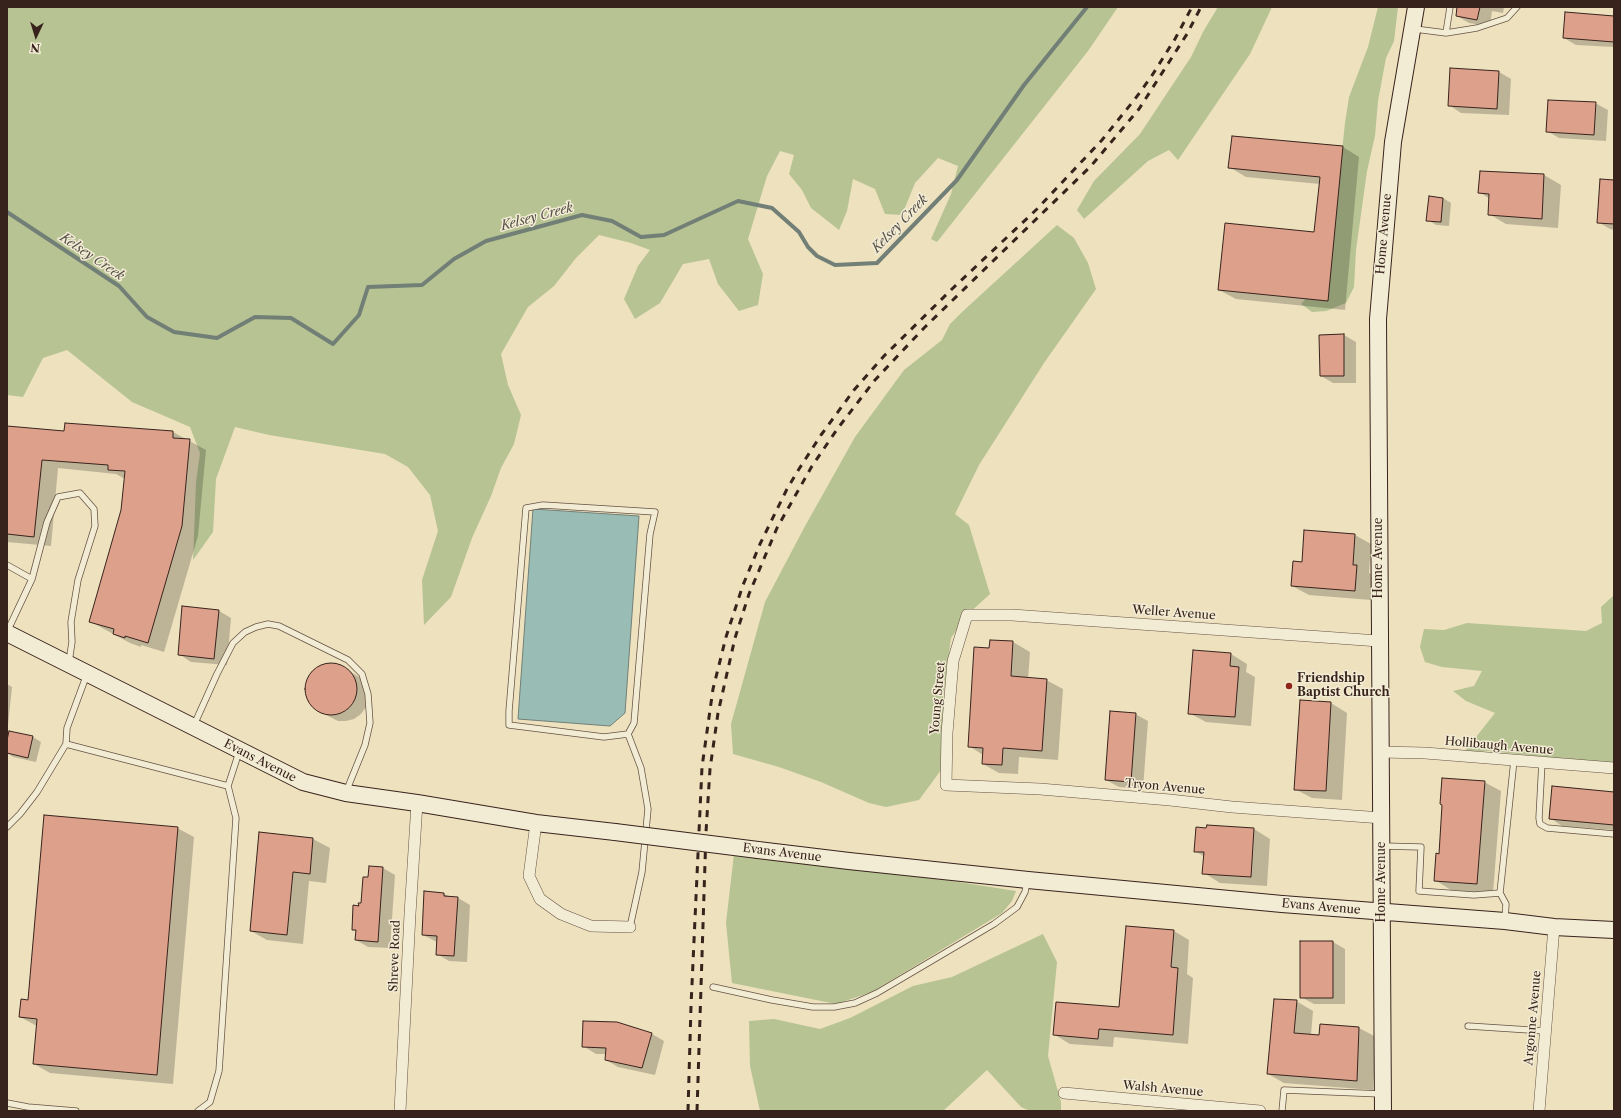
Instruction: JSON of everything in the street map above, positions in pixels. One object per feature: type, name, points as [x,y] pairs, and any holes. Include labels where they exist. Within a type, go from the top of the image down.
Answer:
[{"type":"street","name":"Home Avenue","points":[[1383,1111],[1378,298],[1393,142],[1416,7]]},
{"type":"street","name":"Weller Avenue","points":[[967,615],[1012,615],[1379,641]]},
{"type":"street","name":"Young Street","points":[[946,785],[947,733],[953,661],[967,615]]},
{"type":"street","name":"Evans Avenue","points":[[11,636],[303,782],[346,793],[536,823],[849,862],[1028,880],[1382,912],[1505,921],[1554,927],[1614,930]]},
{"type":"street","name":"Hollibaugh Avenue","points":[[1381,752],[1425,753],[1614,768]]},
{"type":"street","name":"Tryon Avenue","points":[[946,785],[1040,789],[1162,799],[1232,807],[1382,818]]},
{"type":"street","name":"Shreve Road","points":[[400,1111],[417,803]]},
{"type":"street","points":[[536,823],[529,876],[540,899],[562,914],[592,926],[630,928]]},
{"type":"street","name":"Argonne Avenue","points":[[1539,1111],[1554,927]]},
{"type":"street","name":"Walsh Avenue","points":[[1064,1093],[1260,1111]]},
{"type":"lane","points":[[1446,33],[1450,7]]},
{"type":"lane","points":[[1412,29],[1446,33],[1477,28],[1507,18],[1516,7]]},
{"type":"lane","points":[[11,636],[32,579],[47,522],[58,497],[80,493],[94,509],[95,526],[78,580],[71,622],[72,642],[69,665]]},
{"type":"lane","points":[[628,734],[604,737],[509,724],[526,508],[544,505],[655,512],[650,534],[634,723],[628,734],[641,768],[648,809],[642,872],[630,928]]},
{"type":"lane","points":[[7,565],[32,579]]},
{"type":"lane","points":[[193,727],[233,643],[244,632],[256,627],[268,624],[279,626],[348,660],[362,674],[368,694],[370,723],[365,745],[346,793]]},
{"type":"lane","points":[[7,826],[20,814],[37,792],[66,744],[66,728],[87,674]]},
{"type":"lane","points":[[66,744],[228,786]]},
{"type":"lane","points":[[198,1111],[210,1102],[219,1071],[236,818],[228,786],[240,750]]},
{"type":"lane","points":[[1505,921],[1506,904],[1500,893],[1514,760]]},
{"type":"lane","points":[[1542,762],[1540,824],[1547,828],[1614,834]]},
{"type":"lane","points":[[1382,846],[1421,847],[1419,891],[1474,895],[1500,893]]},
{"type":"lane","points":[[713,987],[813,1007],[834,1007],[855,1003],[877,993],[994,924],[1016,907],[1025,892],[1028,880]]},
{"type":"lane","points":[[1468,1026],[1545,1031]]},
{"type":"lane","points":[[1282,1111],[1284,1090],[1384,1094]]},
{"type":"lane","points":[[7,1103],[28,1107],[76,1111]]},
{"type":"green space","points":[[7,7],[1118,7],[1088,51],[937,242],[931,239],[951,194],[958,166],[938,158],[915,183],[902,215],[885,214],[875,189],[853,179],[847,211],[839,230],[811,208],[802,190],[789,174],[794,155],[780,151],[767,176],[748,239],[763,274],[758,305],[739,311],[718,284],[709,259],[683,264],[660,303],[635,319],[624,299],[638,266],[650,250],[631,243],[599,235],[576,258],[554,286],[528,307],[501,354],[508,385],[521,415],[514,444],[501,468],[491,496],[472,538],[451,597],[424,625],[422,580],[438,531],[430,495],[408,467],[385,454],[269,435],[235,427],[216,479],[213,532],[193,560],[196,482],[200,453],[190,427],[132,402],[67,350],[43,358],[23,397],[7,395]]},
{"type":"green space","points":[[1218,7],[1272,7],[1250,54],[1178,160],[1169,150],[1148,161],[1084,219],[1077,210],[1094,181],[1140,134],[1191,57],[1203,32]]},
{"type":"green space","points":[[1378,7],[1398,7],[1394,41],[1386,58],[1378,101],[1375,136],[1367,171],[1356,250],[1354,287],[1346,303],[1326,311],[1312,312],[1301,304],[1316,287],[1340,170],[1349,97],[1368,47]]},
{"type":"green space","points":[[1057,225],[1074,238],[1088,263],[1096,289],[1044,363],[979,465],[955,514],[969,525],[990,594],[967,615],[951,638],[943,697],[942,741],[944,766],[919,800],[886,807],[869,803],[821,782],[779,767],[733,754],[731,724],[765,602],[855,437],[904,370],[942,340],[950,324],[961,313]]},
{"type":"green space","points":[[1614,595],[1614,764],[1488,751],[1465,751],[1495,713],[1466,701],[1453,691],[1474,686],[1482,671],[1442,667],[1425,662],[1420,647],[1424,629],[1444,630],[1467,623],[1586,631],[1602,623],[1601,607]]},
{"type":"green space","points":[[734,854],[952,881],[1016,891],[1012,901],[1002,913],[872,992],[836,1004],[732,983],[726,923]]},
{"type":"green space","points":[[1043,934],[1057,962],[1048,1056],[1061,1102],[1061,1111],[1030,1111],[1021,1107],[987,1070],[943,1111],[760,1111],[750,1066],[749,1021],[774,1019],[820,1029],[850,1018],[913,986],[952,977]]},
{"type":"water","points":[[533,509],[639,516],[625,713],[610,726],[518,719]]},
{"type":"building","points":[[1457,7],[1480,7],[1477,20],[1456,16]]},
{"type":"building","points":[[1565,12],[1614,16],[1614,42],[1563,38]]},
{"type":"building","points":[[1450,68],[1499,71],[1497,109],[1448,106]]},
{"type":"building","points":[[1548,100],[1596,102],[1594,135],[1546,132]]},
{"type":"building","points":[[1232,136],[1343,146],[1328,301],[1218,290],[1225,223],[1314,232],[1320,177],[1228,168]]},
{"type":"building","points":[[1480,171],[1544,174],[1542,219],[1488,215],[1489,194],[1478,193]]},
{"type":"building","points":[[1600,179],[1614,180],[1614,224],[1597,223]]},
{"type":"building","points":[[1429,196],[1443,198],[1441,222],[1426,221]]},
{"type":"building","points":[[1344,334],[1344,376],[1320,376],[1319,335]]},
{"type":"building","points":[[65,423],[173,431],[173,438],[190,439],[182,526],[148,643],[113,634],[114,629],[89,622],[121,510],[125,471],[108,470],[108,465],[42,460],[34,537],[7,534],[7,426],[64,431]]},
{"type":"building","points":[[1304,530],[1355,534],[1353,565],[1357,565],[1355,591],[1291,586],[1293,561],[1302,562]]},
{"type":"building","points":[[182,606],[219,610],[214,659],[178,655]]},
{"type":"building","points":[[990,640],[1013,641],[1011,676],[1047,679],[1042,751],[1003,748],[1002,765],[982,764],[983,748],[968,747],[974,647],[989,648]]},
{"type":"building","points":[[1193,650],[1231,653],[1230,666],[1239,667],[1235,717],[1188,714]]},
{"type":"building","points":[[331,663],[341,665],[349,671],[355,679],[357,689],[355,699],[349,707],[341,713],[331,715],[321,713],[313,707],[307,699],[305,689],[307,679],[313,671],[321,665]]},
{"type":"building","points":[[1300,700],[1331,702],[1326,791],[1294,790]]},
{"type":"building","points":[[1110,711],[1136,713],[1131,782],[1105,780]]},
{"type":"building","points":[[9,731],[33,736],[28,758],[7,753]]},
{"type":"building","points":[[1442,778],[1485,781],[1477,884],[1434,881],[1436,853],[1439,854]]},
{"type":"building","points":[[1552,786],[1614,792],[1614,825],[1549,819]]},
{"type":"building","points":[[44,815],[178,827],[157,1075],[33,1064],[37,1019],[19,1017],[21,999],[28,1000]]},
{"type":"building","points":[[1207,825],[1254,828],[1251,877],[1202,874],[1204,852],[1194,852],[1196,827],[1206,828]]},
{"type":"building","points":[[259,832],[313,838],[310,874],[293,872],[287,935],[250,931]]},
{"type":"building","points":[[369,866],[383,867],[378,942],[355,940],[356,930],[352,930],[353,905],[359,906],[358,903],[361,903],[363,877],[368,877]]},
{"type":"building","points":[[424,891],[444,893],[444,896],[458,897],[454,956],[436,955],[437,936],[422,935]]},
{"type":"building","points":[[1126,926],[1174,930],[1171,967],[1178,968],[1173,1035],[1099,1029],[1098,1039],[1053,1035],[1056,1002],[1119,1007]]},
{"type":"building","points":[[1300,941],[1333,941],[1333,998],[1300,998]]},
{"type":"building","points":[[1274,999],[1297,1000],[1294,1033],[1319,1035],[1320,1024],[1359,1027],[1357,1081],[1267,1074]]},
{"type":"building","points":[[583,1021],[617,1022],[652,1033],[642,1068],[605,1060],[606,1048],[582,1047]]},
{"type":"waterway","name":"Kelsey Creek","points":[[7,212],[119,286],[147,317],[174,332],[217,338],[255,317],[291,318],[333,344],[359,315],[368,287],[422,285],[454,259],[486,241],[582,215],[612,221],[641,237],[664,235],[738,201],[772,208],[799,232],[808,247],[817,256],[835,265],[877,263],[957,180],[1024,85],[1087,7]]},
{"type":"railway","points":[[688,1111],[691,1006],[702,767],[713,689],[726,637],[743,585],[760,544],[787,489],[799,469],[821,435],[854,390],[884,356],[952,289],[1037,209],[1102,140],[1151,77],[1175,39],[1192,7]]},
{"type":"railway","points":[[697,1111],[706,832],[710,769],[718,713],[735,638],[749,594],[777,528],[812,466],[838,428],[875,380],[924,328],[1091,166],[1139,109],[1187,34],[1201,7]]},
{"type":"place","name":"Friendship Baptist Church","points":[[1289,686]]}]
